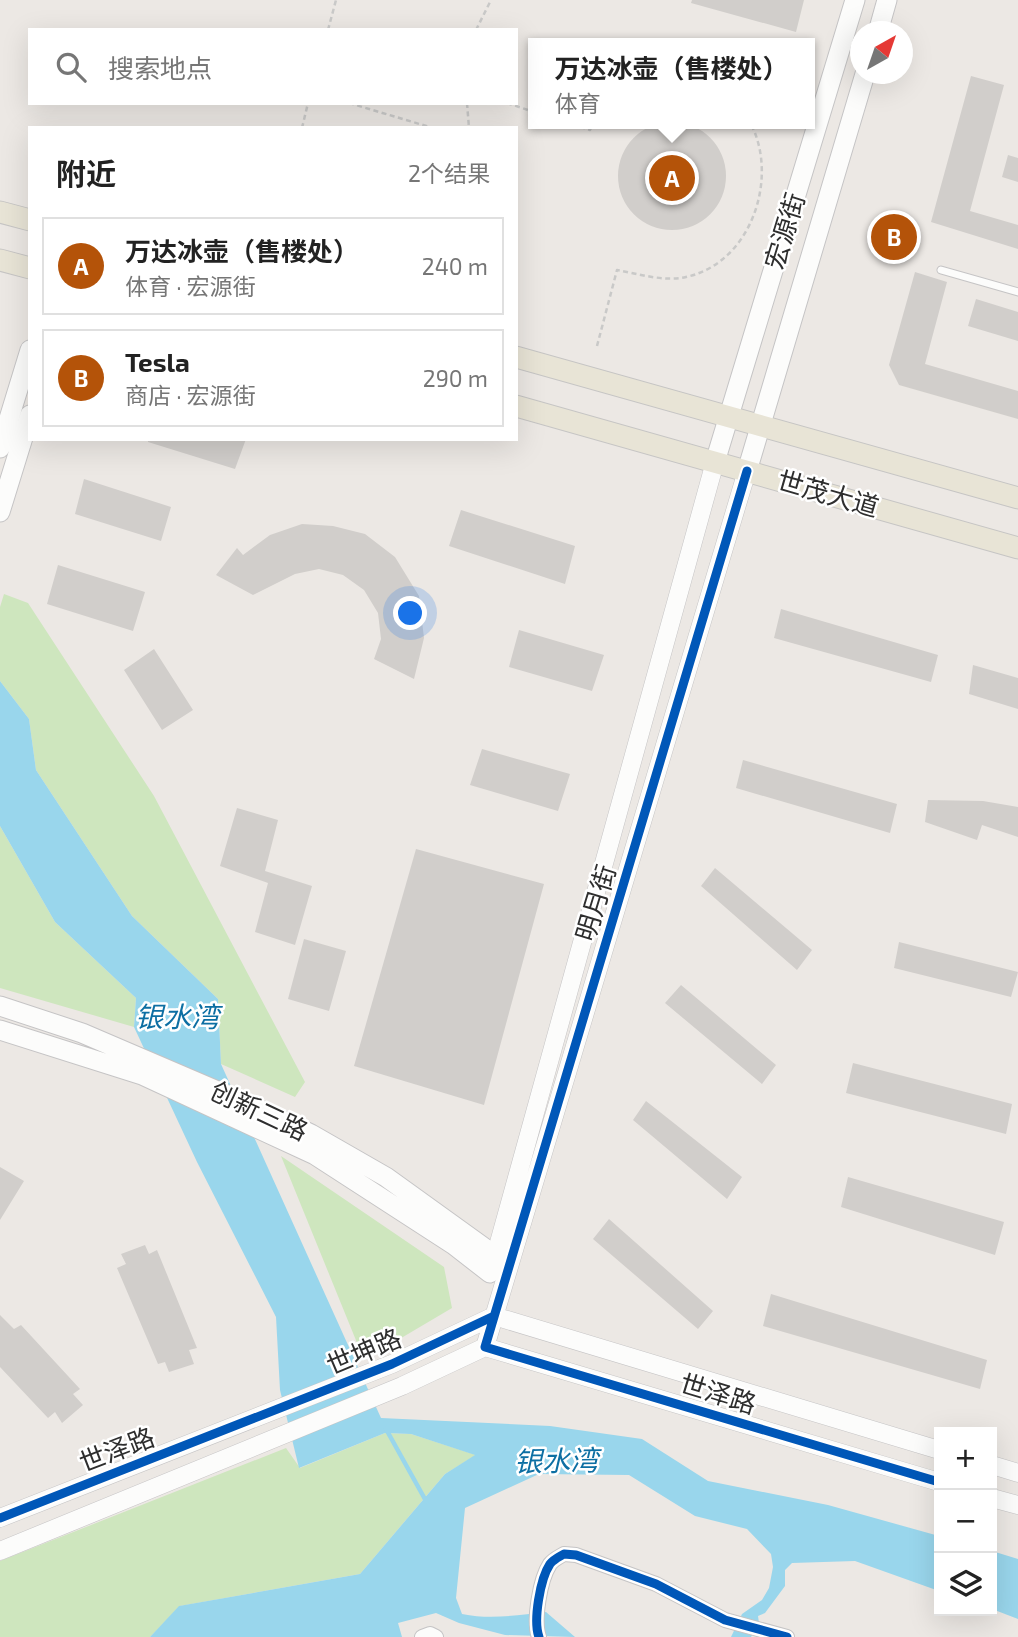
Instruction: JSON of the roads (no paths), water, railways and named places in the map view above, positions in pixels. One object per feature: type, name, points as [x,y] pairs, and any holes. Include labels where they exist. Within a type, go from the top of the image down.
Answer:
[{"type":"main road","name":"宏源街","points":[[715,462],[855,0]]},
{"type":"main road","points":[[881,21],[887,0]]},
{"type":"main road","name":"宏源街","points":[[747,471],[862,84]]},
{"type":"main road","points":[[0,212],[28,219]]},
{"type":"main road","points":[[0,260],[28,267]]},
{"type":"main road","points":[[0,448],[28,357]]},
{"type":"main road","name":"世茂大道","points":[[518,358],[1018,498]]},
{"type":"main road","name":"世茂大道","points":[[518,407],[1018,548]]},
{"type":"main road","points":[[0,512],[28,421]]},
{"type":"main road","name":"创新三路","points":[[0,1006],[82,1033],[311,1134],[386,1177],[494,1265]]},
{"type":"main road","name":"创新三路","points":[[0,1030],[142,1074],[259,1128],[315,1155],[494,1265]]},
{"type":"street","name":"明月街","points":[[494,1316],[494,1265],[715,462]]},
{"type":"street","name":"明月街","points":[[485,1347],[747,471]]},
{"type":"street","name":"世坤路","points":[[249,1422],[392,1364],[494,1316]]},
{"type":"street","name":"世泽路","points":[[494,1316],[934,1448]]},
{"type":"street","name":"世坤路","points":[[258,1445],[485,1347]]},
{"type":"street","name":"世泽路","points":[[485,1347],[934,1481]]},
{"type":"street","name":"世泽路","points":[[0,1518],[249,1422]]},
{"type":"street","name":"世泽路","points":[[0,1551],[258,1445]]},
{"type":"street","points":[[997,1467],[1018,1473]]},
{"type":"street","points":[[997,1499],[1018,1505]]},
{"type":"street","points":[[538,1636],[537,1611],[545,1575],[550,1565],[564,1554],[576,1555],[656,1584],[725,1620],[787,1637]]},
{"type":"street","points":[[422,1637],[430,1634],[436,1637]]},
{"type":"lane","points":[[942,270],[1018,292]]},
{"type":"water","points":[[0,681],[29,719],[36,770],[132,916],[218,999],[221,1064],[381,1418],[550,1426],[642,1439],[708,1481],[828,1505],[934,1535],[934,1589],[855,1561],[792,1563],[785,1570],[785,1586],[765,1613],[758,1616],[759,1623],[751,1637],[731,1637],[742,1614],[762,1600],[769,1588],[773,1567],[771,1554],[747,1529],[695,1516],[629,1475],[539,1474],[465,1508],[456,1598],[462,1614],[473,1616],[546,1612],[575,1637],[505,1635],[459,1623],[436,1613],[398,1623],[402,1637],[150,1637],[179,1606],[360,1574],[445,1474],[475,1455],[411,1434],[385,1433],[299,1468],[280,1390],[276,1317],[197,1162],[134,1027],[136,998],[55,922],[0,826]]},
{"type":"water","points":[[997,1553],[1018,1559],[1018,1619],[997,1611]]},
{"type":"waterway","name":"银水湾","points":[[386,1429],[426,1501]]},
{"type":"place","name":"万达冰壶（售楼处）","points":[[672,178]]},
{"type":"place","name":"Tesla","points":[[894,237]]}]
